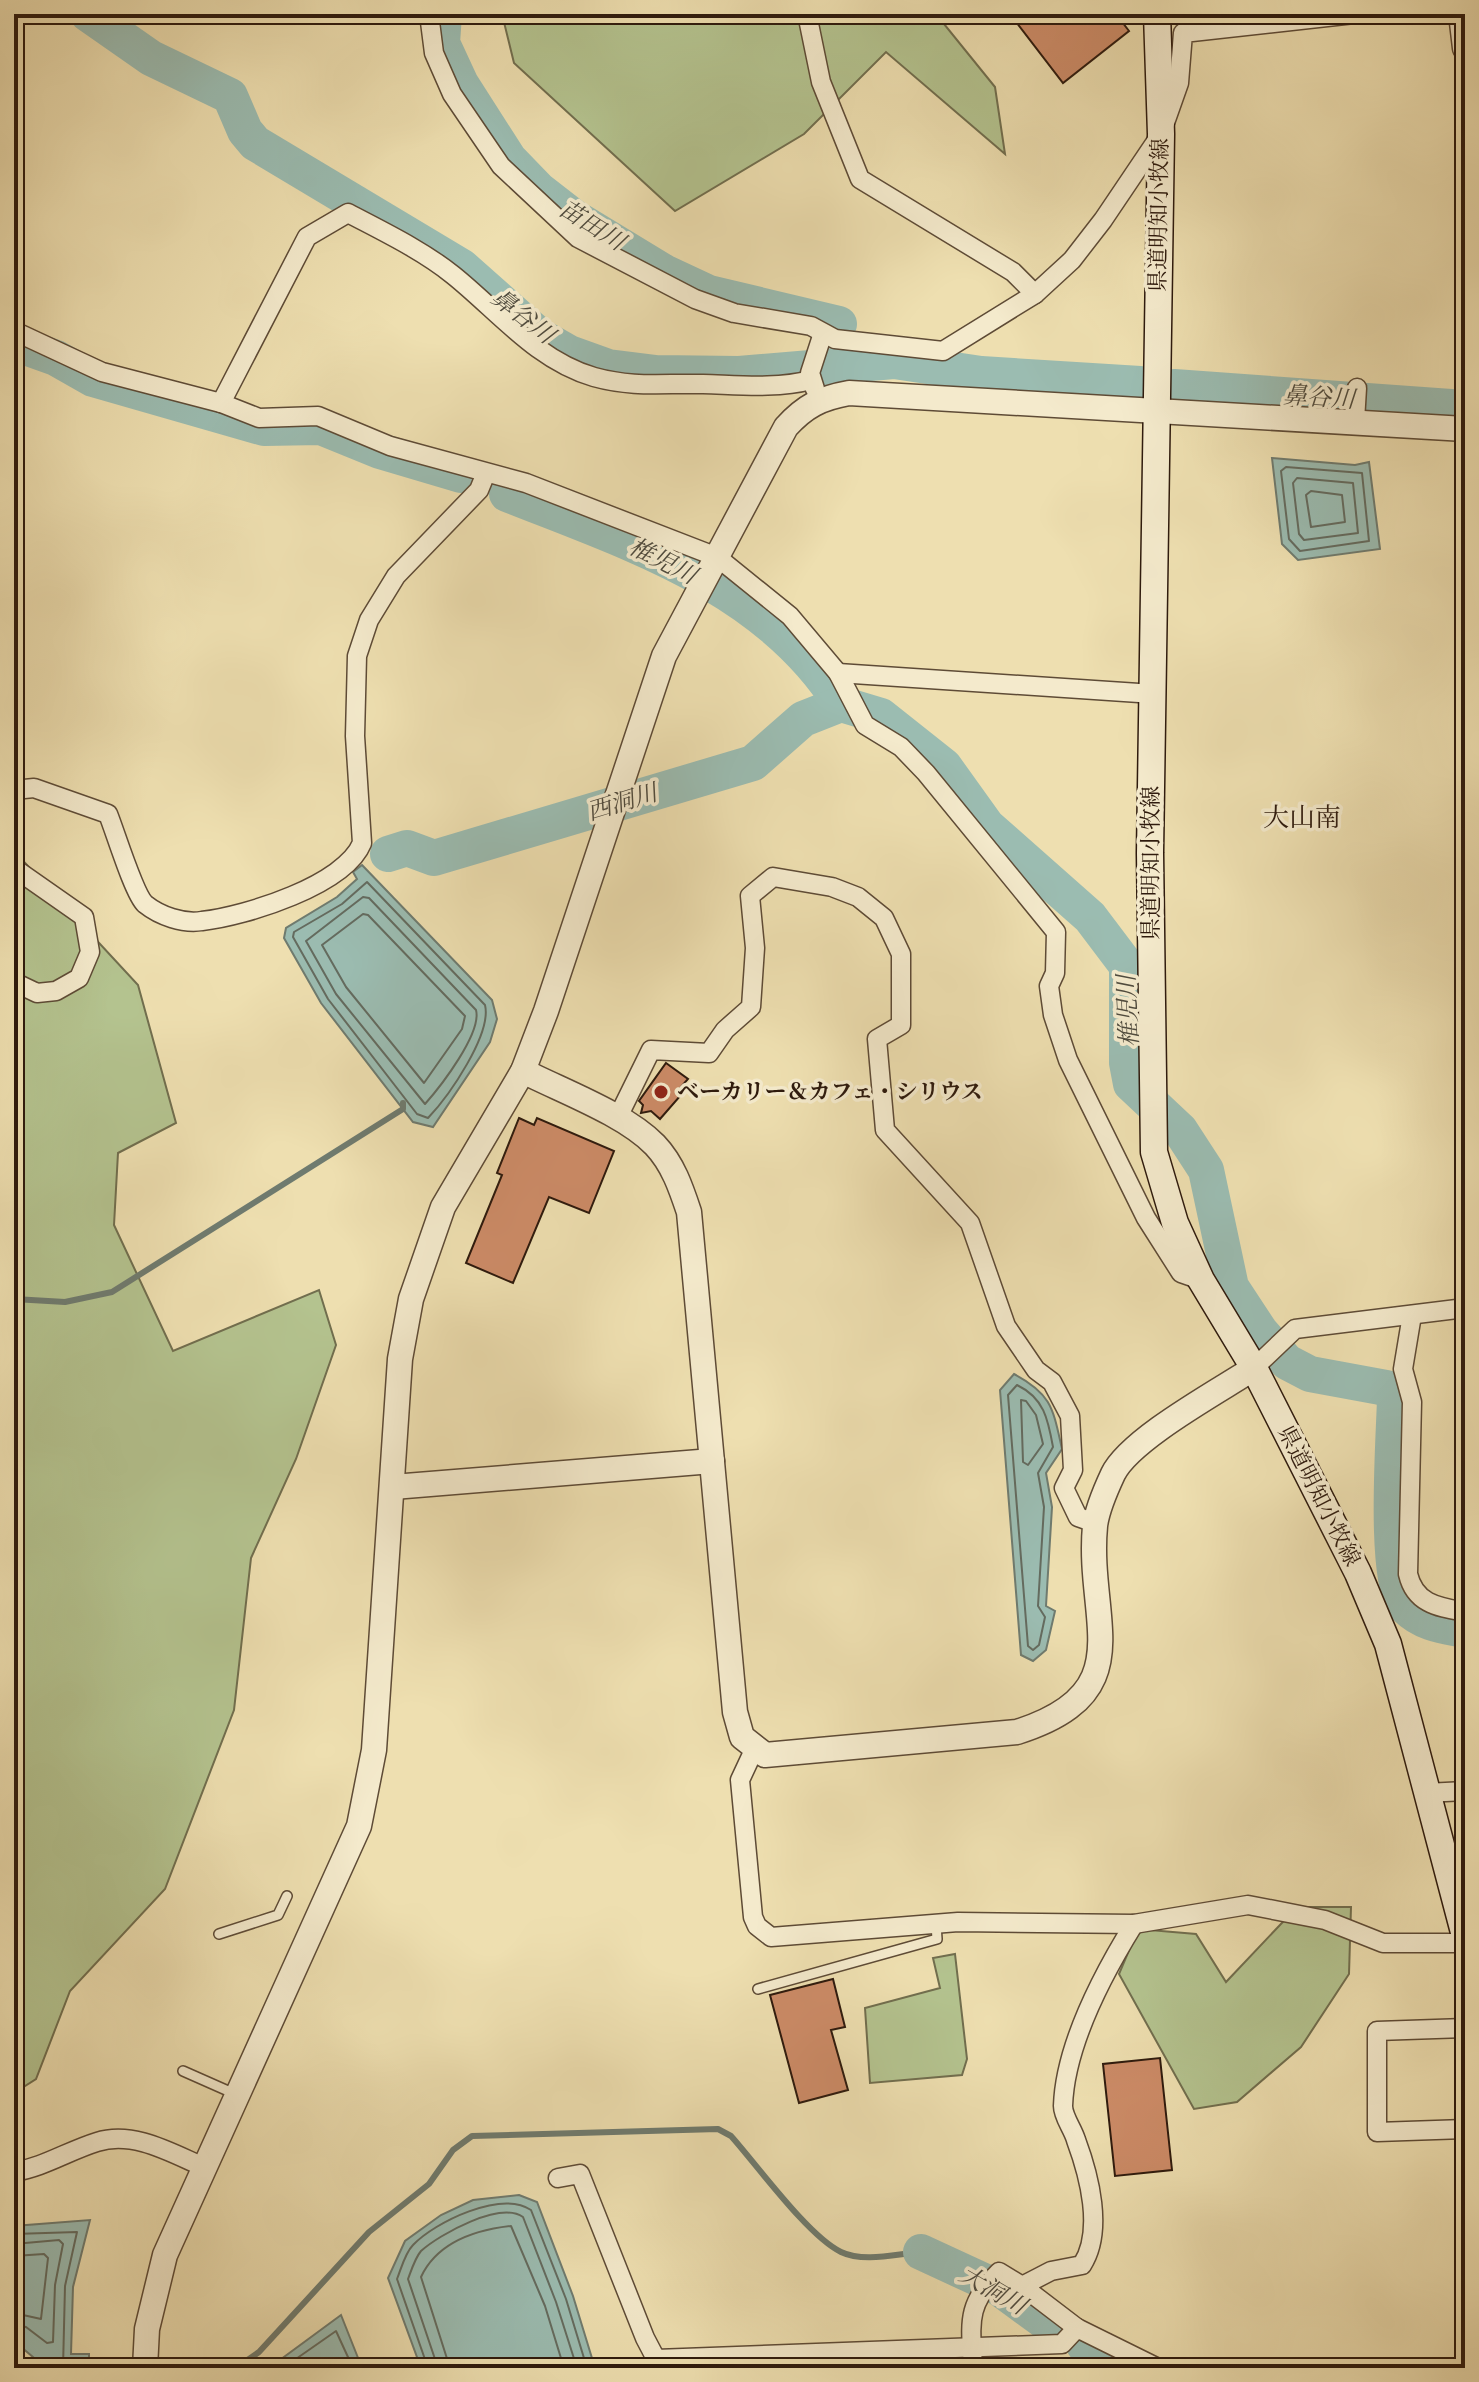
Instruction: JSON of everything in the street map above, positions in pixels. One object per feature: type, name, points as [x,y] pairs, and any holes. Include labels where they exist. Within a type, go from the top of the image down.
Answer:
[{"type":"main road","name":"県道明知小牧線","points":[[1157,14],[1161,134],[1150,853],[1151,1124],[1159,1175],[1175,1223],[1201,1280],[1258,1364],[1358,1573],[1388,1644],[1465,1936]]},
{"type":"street","points":[[429,14],[434,53],[452,94],[501,166],[578,238],[695,299],[734,313],[811,326],[835,339],[943,351],[1035,294],[1072,260],[1103,220],[1161,134],[1179,83],[1183,33],[1354,14]]},
{"type":"street","points":[[807,14],[821,82],[860,179],[1013,272],[1035,294]]},
{"type":"street","points":[[1461,14],[1465,48]]},
{"type":"street","points":[[221,403],[307,237],[348,213],[451,273],[529,343],[566,366],[593,376],[660,387],[813,384],[864,393],[1355,417],[1465,429]]},
{"type":"street","points":[[14,331],[102,372],[221,403],[259,418],[318,416],[390,446],[599,510],[714,563],[790,616],[838,673],[865,725],[901,747],[926,773],[1056,932],[1055,973],[1049,986],[1053,1015],[1068,1060],[1146,1218],[1181,1273],[1201,1280]]},
{"type":"street","points":[[145,2368],[154,2292],[165,2255],[359,1826],[374,1750],[400,1359],[415,1287],[443,1207],[523,1071],[664,656],[786,427],[802,409],[813,384],[816,353],[823,333]]},
{"type":"street","points":[[1355,417],[1357,388]]},
{"type":"street","points":[[14,790],[34,788],[108,814],[143,902],[170,919],[200,922],[314,887],[357,857],[362,843],[355,736],[357,656],[369,620],[396,576],[479,490],[486,473]]},
{"type":"street","points":[[838,673],[1154,694]]},
{"type":"street","points":[[14,868],[84,917],[90,952],[79,978],[56,991],[37,993],[14,982]]},
{"type":"street","points":[[617,1119],[651,1050],[709,1053],[725,1030],[751,1007],[755,948],[750,896],[759,885],[773,877],[832,887],[858,897],[884,918],[901,954],[901,1025],[877,1039],[885,1130],[970,1223],[1006,1326],[1036,1370],[1052,1382],[1070,1416],[1073,1470],[1064,1488],[1078,1517],[1095,1523]]},
{"type":"street","points":[[523,1071],[617,1119],[655,1145],[675,1173],[689,1212],[735,1712],[742,1737],[754,1750],[777,1756],[1017,1732],[1048,1722],[1071,1709],[1094,1678],[1102,1646],[1095,1523],[1114,1471],[1137,1446],[1258,1364],[1295,1329],[1465,1308]]},
{"type":"street","points":[[1412,1315],[1403,1369],[1412,1402],[1408,1574],[1411,1589],[1429,1605],[1465,1612]]},
{"type":"street","points":[[393,1487],[712,1461]]},
{"type":"street","points":[[754,1750],[740,1780],[753,1917],[762,1933],[781,1939],[936,1924],[1134,1924],[1248,1905],[1325,1920],[1383,1943],[1465,1943]]},
{"type":"street","points":[[1426,1793],[1465,1791]]},
{"type":"street","points":[[1022,2286],[1051,2271],[1082,2265],[1086,2259],[1091,2234],[1089,2179],[1063,2109],[1069,2073],[1089,2009],[1108,1966],[1134,1924]]},
{"type":"street","points":[[1465,2028],[1377,2031],[1377,2132],[1465,2129]]},
{"type":"street","points":[[14,2172],[44,2166],[99,2141],[122,2139],[155,2146],[206,2168]]},
{"type":"street","points":[[558,2178],[580,2174],[656,2359],[1062,2344],[1077,2328]]},
{"type":"street","points":[[973,2368],[971,2314],[975,2299],[999,2272],[1077,2328],[1158,2368]]},
{"type":"lane","points":[[219,1934],[278,1915],[287,1896]]},
{"type":"lane","points":[[758,1989],[937,1939],[936,1924]]},
{"type":"lane","points":[[183,2071],[238,2096]]},
{"type":"green space","points":[[502,14],[936,14],[995,87],[1005,154],[886,52],[804,134],[675,211],[514,63]]},
{"type":"green space","points":[[14,851],[138,985],[176,1123],[118,1153],[114,1225],[173,1351],[319,1290],[336,1345],[296,1459],[251,1558],[234,1710],[165,1889],[70,1991],[36,2079],[14,2093]]},
{"type":"green space","points":[[1297,1907],[1351,1907],[1349,1974],[1301,2047],[1237,2102],[1194,2109],[1119,1974],[1138,1929],[1196,1934],[1226,1982]]},
{"type":"green space","points":[[955,1954],[967,2059],[962,2075],[870,2083],[865,2008],[940,1988],[933,1958]]},
{"type":"water","points":[[1272,458],[1355,465],[1369,462],[1380,549],[1298,560],[1282,544]]},
{"type":"water","points":[[362,865],[492,1000],[497,1019],[490,1042],[433,1127],[413,1122],[321,1003],[284,938],[286,928],[337,897],[357,879],[353,872]]},
{"type":"water","points":[[1014,1374],[1044,1396],[1053,1413],[1062,1449],[1046,1473],[1052,1507],[1046,1606],[1055,1611],[1046,1650],[1033,1661],[1021,1655],[1000,1390]]},
{"type":"water","points":[[519,2195],[537,2202],[573,2296],[595,2368],[421,2368],[388,2278],[405,2241],[441,2215],[473,2200]]},
{"type":"water","points":[[90,2220],[73,2287],[71,2354],[89,2354],[89,2361],[71,2361],[70,2368],[46,2368],[14,2341],[14,2226]]},
{"type":"water","points":[[341,2315],[362,2368],[269,2368]]},
{"type":"building","points":[[1010,14],[1116,14],[1129,31],[1063,83]]},
{"type":"building","name":"ベーカリー＆カフェ・シリウス","points":[[666,1063],[688,1079],[680,1088],[681,1095],[660,1119],[651,1111],[641,1113],[643,1105],[639,1101]]},
{"type":"building","points":[[519,1118],[534,1125],[537,1118],[614,1151],[589,1213],[549,1197],[513,1283],[466,1263],[502,1175],[497,1173]]},
{"type":"building","points":[[833,1979],[845,2027],[831,2030],[848,2090],[799,2103],[770,1995]]},
{"type":"building","points":[[1160,2058],[1172,2170],[1115,2176],[1103,2064]]},
{"type":"waterway","name":"鼻谷川","points":[[88,14],[151,58],[230,96],[245,131],[255,143],[462,267],[541,337],[569,353],[608,367],[656,373],[739,374],[894,361],[981,374],[1140,384]]},
{"type":"waterway","name":"苗田川","points":[[444,14],[442,43],[461,84],[509,159],[539,190],[575,218],[664,272],[709,293],[839,324]]},
{"type":"waterway","name":"椎児川","points":[[14,343],[56,358],[93,379],[264,428],[321,427],[380,451],[461,475]]},
{"type":"waterway","name":"鼻谷川","points":[[1174,387],[1465,408]]},
{"type":"waterway","name":"椎児川","points":[[507,494],[601,531],[692,573],[775,628],[810,663],[841,704],[881,716],[944,766],[987,826],[1090,917],[1127,966],[1127,1063],[1131,1084],[1180,1130],[1206,1170],[1231,1287],[1260,1331],[1287,1362],[1310,1374],[1386,1388],[1395,1399],[1392,1542],[1400,1594],[1407,1608],[1420,1618],[1465,1630]]},
{"type":"waterway","name":"西洞川","points":[[388,854],[407,848],[434,858],[753,763],[803,719],[841,704]]},
{"type":"waterway","points":[[14,1299],[65,1302],[112,1292],[403,1109],[403,1103]]},
{"type":"waterway","points":[[236,2368],[259,2352],[369,2232],[429,2184],[453,2150],[472,2136],[718,2129],[731,2136],[783,2199],[828,2244],[841,2252],[860,2257],[921,2252]]},
{"type":"waterway","name":"大洞川","points":[[921,2252],[999,2288],[1062,2334]]},
{"type":"waterway","name":"大洞川","points":[[1084,2345],[1132,2368]]},
{"type":"place","name":"ベーカリー＆カフェ・シリウス","points":[[661,1092]]},
{"type":"district","name":"大山南","points":[[1302,817]]}]
